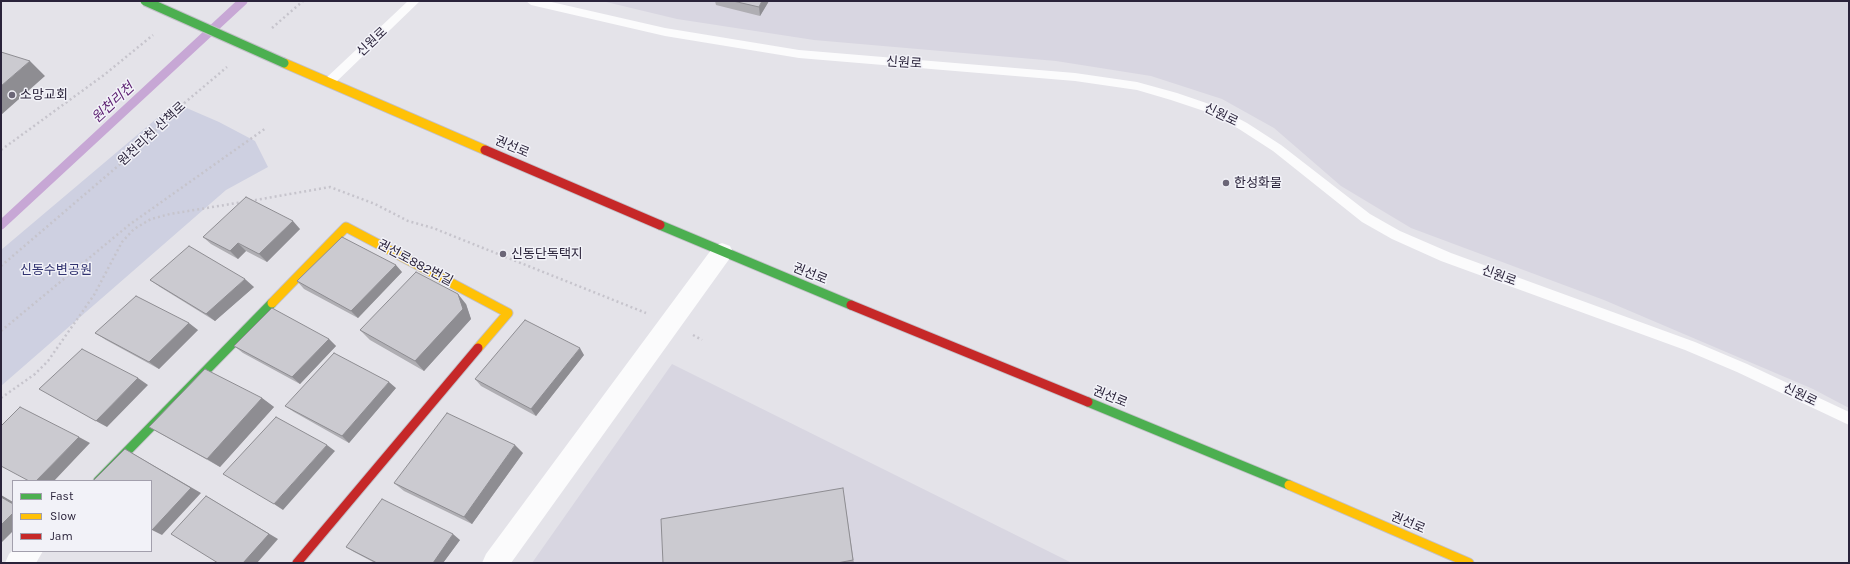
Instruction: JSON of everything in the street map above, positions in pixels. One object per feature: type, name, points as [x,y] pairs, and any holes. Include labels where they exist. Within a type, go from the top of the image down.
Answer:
[{"type":"street","name":"권선로","points":[[144,1],[722,252],[1238,464],[1469,563]]},
{"type":"street","name":"권선로882번길","points":[[99,480],[346,227],[508,313],[297,563]]},
{"type":"street","points":[[495,563],[722,252]]},
{"type":"street","points":[[18,563],[29,552]]},
{"type":"lane","name":"신원로","points":[[329,82],[415,1]]},
{"type":"lane","name":"신원로","points":[[531,1],[665,32],[798,54],[1075,77],[1137,86],[1173,96],[1211,109],[1243,126],[1277,148],[1366,218],[1396,235],[1446,257],[1690,346],[1742,368],[1849,419]]},
{"type":"path","points":[[267,32],[303,1]]},
{"type":"path","points":[[1,150],[104,75],[157,31]]},
{"type":"path","name":"원천리천 산책로","points":[[1,266],[118,166],[182,105],[231,64]]},
{"type":"path","points":[[1,331],[129,225],[266,128]]},
{"type":"shaded area","points":[[602,1],[1849,1],[1849,408],[1813,389],[1604,300],[1411,228],[1341,186],[1274,128],[1222,99],[1151,76],[1056,61],[814,40],[677,19]]},
{"type":"shaded area","points":[[672,364],[1072,563],[532,563]]},
{"type":"green space","name":"신동수변공원","points":[[175,103],[219,122],[255,141],[268,167],[226,190],[1,386],[1,250]]},
{"type":"building","points":[[733,1],[762,1],[759,7]]},
{"type":"building","points":[[1,52],[30,61],[1,86]]},
{"type":"building","points":[[246,197],[293,221],[259,254],[238,243],[230,251],[203,237]]},
{"type":"building","points":[[342,237],[396,265],[351,311],[297,281]]},
{"type":"building","points":[[189,246],[245,279],[206,314],[150,280]]},
{"type":"building","points":[[416,272],[458,294],[463,309],[415,361],[360,330]]},
{"type":"building","points":[[136,296],[189,323],[149,362],[95,333]]},
{"type":"building","points":[[272,308],[329,339],[292,377],[234,346]]},
{"type":"building","points":[[525,320],[580,348],[531,409],[475,379]]},
{"type":"building","points":[[82,349],[138,378],[96,421],[39,389]]},
{"type":"building","points":[[334,353],[389,382],[342,436],[285,406]]},
{"type":"building","points":[[205,369],[262,398],[207,459],[149,427]]},
{"type":"building","points":[[20,407],[79,437],[37,480],[27,480],[1,466],[1,426]]},
{"type":"building","points":[[447,413],[515,445],[464,517],[394,483]]},
{"type":"building","points":[[276,417],[327,445],[274,504],[223,474]]},
{"type":"building","points":[[125,449],[191,488],[152,530],[152,480],[94,480]]},
{"type":"building","points":[[843,488],[853,560],[837,563],[663,563],[661,519]]},
{"type":"building","points":[[206,496],[269,534],[243,563],[218,563],[171,534]]},
{"type":"building","points":[[1,497],[12,503],[12,514],[1,525]]},
{"type":"building","points":[[382,499],[453,534],[433,563],[377,563],[346,547]]},
{"type":"waterway","name":"원천리천","points":[[1,225],[243,1]]},
{"type":"traffic: fast","points":[[145,1],[284,63]]},
{"type":"traffic: fast","points":[[660,225],[851,305]]},
{"type":"traffic: fast","points":[[99,480],[272,303]]},
{"type":"traffic: fast","points":[[1088,402],[1289,485]]},
{"type":"traffic: slow","points":[[284,63],[485,150]]},
{"type":"traffic: slow","points":[[272,303],[346,227],[508,313],[478,348]]},
{"type":"traffic: slow","points":[[1289,485],[1469,563]]},
{"type":"traffic: jam","points":[[485,150],[660,225]]},
{"type":"traffic: jam","points":[[851,305],[1088,402]]},
{"type":"traffic: jam","points":[[297,563],[478,348]]},
{"type":"place","name":"소망교회","points":[[12,95]]},
{"type":"place","name":"한성화물","points":[[1226,183]]},
{"type":"place","name":"신동단독택지","points":[[503,254]]}]
